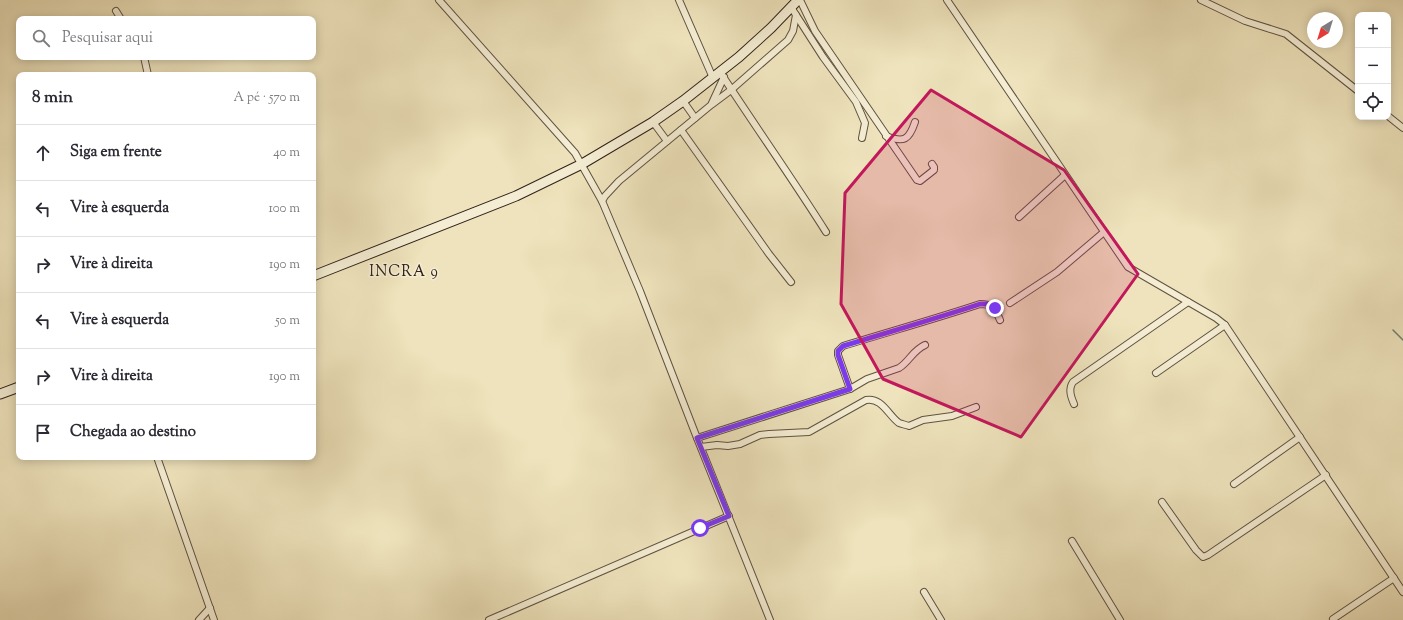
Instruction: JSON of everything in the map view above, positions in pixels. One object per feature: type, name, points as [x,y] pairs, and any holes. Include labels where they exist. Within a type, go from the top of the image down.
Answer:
[{"type":"main road","points":[[316,275],[516,196],[582,164],[653,122],[713,78],[722,74],[793,11],[799,0]]},
{"type":"main road","points":[[0,394],[16,388]]},
{"type":"street","points":[[439,0],[576,153],[602,201],[640,291],[770,620]]},
{"type":"street","points":[[679,0],[713,78]]},
{"type":"street","points":[[799,0],[816,31],[917,180],[922,180],[934,170],[932,164]]},
{"type":"street","points":[[947,0],[1128,267],[1225,325],[1403,592]]},
{"type":"street","points":[[1201,0],[1245,21],[1286,34],[1355,89]]},
{"type":"street","points":[[116,11],[119,16]]},
{"type":"street","points":[[602,201],[619,181],[711,104],[731,90],[788,40],[793,31],[793,11]]},
{"type":"street","points":[[793,11],[823,58],[856,102],[865,123],[862,138]]},
{"type":"street","points":[[145,60],[147,72]]},
{"type":"street","points":[[722,74],[731,90],[826,232]]},
{"type":"street","points":[[711,104],[722,74]]},
{"type":"street","points":[[683,101],[694,118]]},
{"type":"street","points":[[1391,118],[1403,128]]},
{"type":"street","points":[[653,122],[667,141]]},
{"type":"street","points":[[886,136],[898,141],[907,139],[912,132],[915,122]]},
{"type":"street","points":[[681,130],[769,254],[791,282]]},
{"type":"street","points":[[1019,217],[1065,176]]},
{"type":"street","points":[[1010,303],[1057,272],[1104,232]]},
{"type":"street","points":[[1074,404],[1070,395],[1070,386],[1072,382],[1188,302]]},
{"type":"street","points":[[850,389],[838,355],[838,351],[843,346],[980,304],[987,304],[995,308],[1000,320]]},
{"type":"street","points":[[1156,373],[1225,325]]},
{"type":"street","points":[[697,438],[850,389],[867,379],[899,368],[917,349],[925,345]]},
{"type":"street","points":[[701,447],[740,444],[760,435],[808,432],[866,400],[872,399],[880,404],[900,423],[909,426],[923,420],[952,416],[976,407]]},
{"type":"street","points":[[1234,484],[1300,437]]},
{"type":"street","points":[[158,460],[214,620]]},
{"type":"street","points":[[1162,502],[1196,550],[1203,557],[1326,475]]},
{"type":"street","points":[[489,620],[729,516]]},
{"type":"street","points":[[1072,541],[1120,620]]},
{"type":"street","points":[[1333,618],[1394,578]]},
{"type":"street","points":[[924,592],[941,620]]},
{"type":"street","points":[[199,620],[210,608]]},
{"type":"highlighted area","points":[[931,90],[1064,170],[1138,274],[1021,437],[883,379],[841,304],[845,193]]},
{"type":"waterway","points":[[1393,330],[1403,340]]},
{"type":"district","name":"INCRA 9","points":[[404,272]]},
{"type":"route","points":[[700,528],[729,516],[697,438],[850,389],[838,355],[838,351],[843,346],[980,304],[987,304],[995,308]]}]
